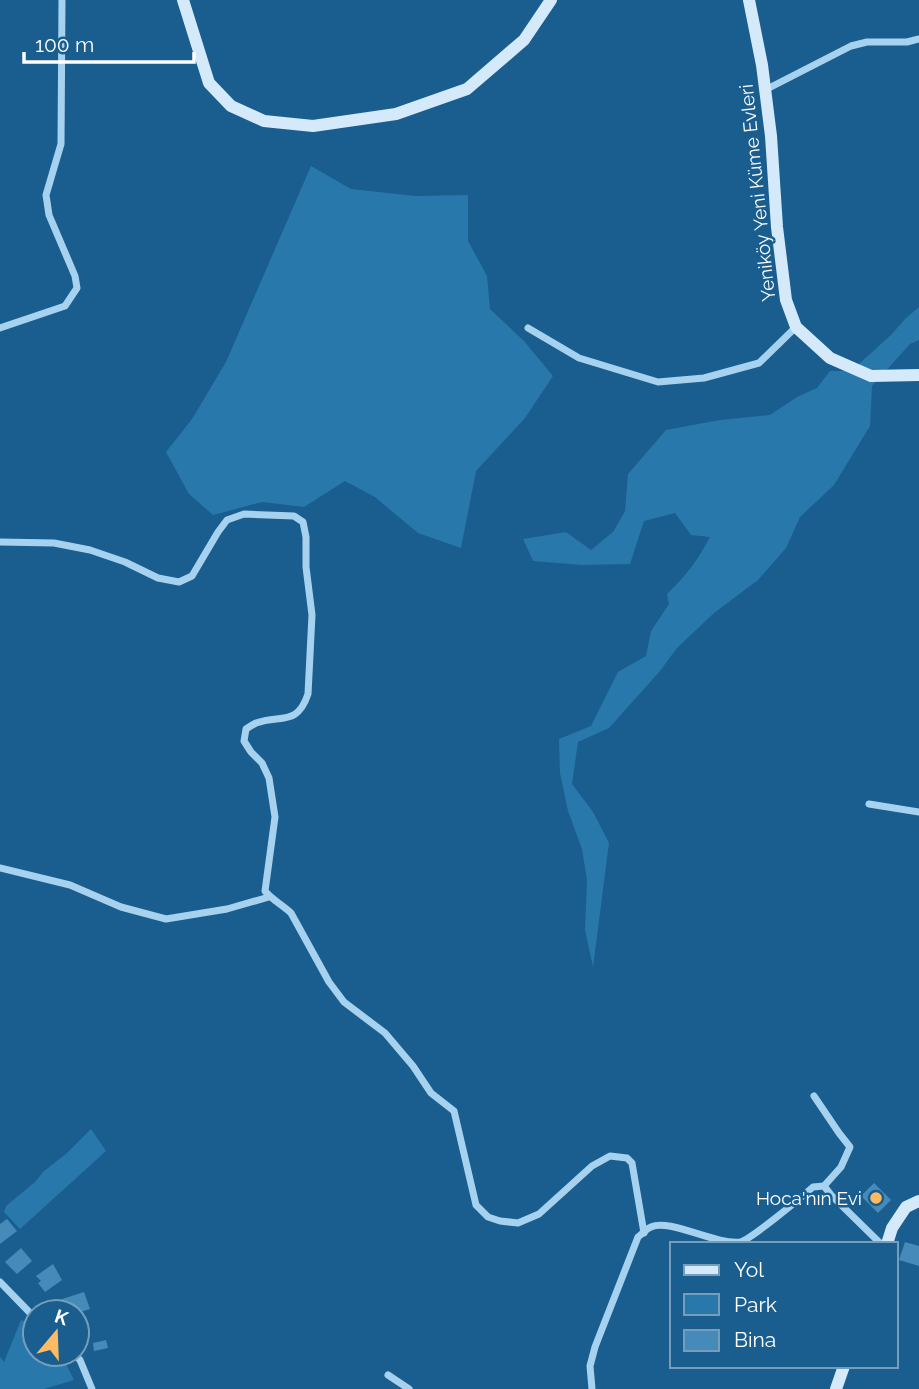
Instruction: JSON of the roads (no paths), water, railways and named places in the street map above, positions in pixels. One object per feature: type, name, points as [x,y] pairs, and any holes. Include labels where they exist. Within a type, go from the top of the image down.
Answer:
[{"type":"street","points":[[0,328],[65,306],[77,288],[75,275],[49,215],[46,195],[61,144],[62,0]]},
{"type":"street","points":[[183,0],[209,83],[231,106],[264,121],[313,126],[396,114],[467,89],[524,40],[551,0]]},
{"type":"street","name":"Yeniköy Yeni Küme Evleri","points":[[749,0],[762,65],[771,136],[777,227],[786,300],[796,327]]},
{"type":"street","points":[[765,90],[851,46],[867,42],[907,42],[919,39]]},
{"type":"street","points":[[528,328],[579,358],[658,383],[704,378],[759,363],[796,327],[831,358],[871,376],[919,375]]},
{"type":"street","points":[[0,542],[54,543],[90,550],[125,562],[158,578],[179,582],[192,576],[227,520],[244,514],[294,516],[303,522],[312,615],[308,694],[299,711],[291,716],[257,722],[246,729],[244,741],[262,763],[269,778],[275,817],[265,891],[269,897],[292,913],[329,982],[344,1002],[385,1033],[413,1066],[431,1093],[454,1111],[476,1205],[488,1217],[518,1223],[539,1214],[592,1166],[610,1156],[627,1158],[632,1163],[643,1233]]},
{"type":"street","points":[[869,804],[919,812]]},
{"type":"street","points":[[0,868],[70,885],[121,907],[166,919],[227,909],[269,897]]},
{"type":"street","points":[[592,1389],[590,1366],[638,1237],[651,1227],[666,1225],[706,1237],[741,1242],[814,1187],[824,1186],[841,1167],[850,1147],[814,1096]]},
{"type":"street","points":[[824,1186],[879,1242]]},
{"type":"street","points":[[888,1242],[892,1228],[906,1206],[919,1201]]},
{"type":"street","points":[[0,1282],[21,1304]]},
{"type":"street","points":[[83,1368],[92,1389]]},
{"type":"street","points":[[836,1389],[843,1368]]},
{"type":"street","points":[[388,1375],[409,1389]]},
{"type":"place","name":"Hoca'nın Evi","points":[[876,1198]]}]
